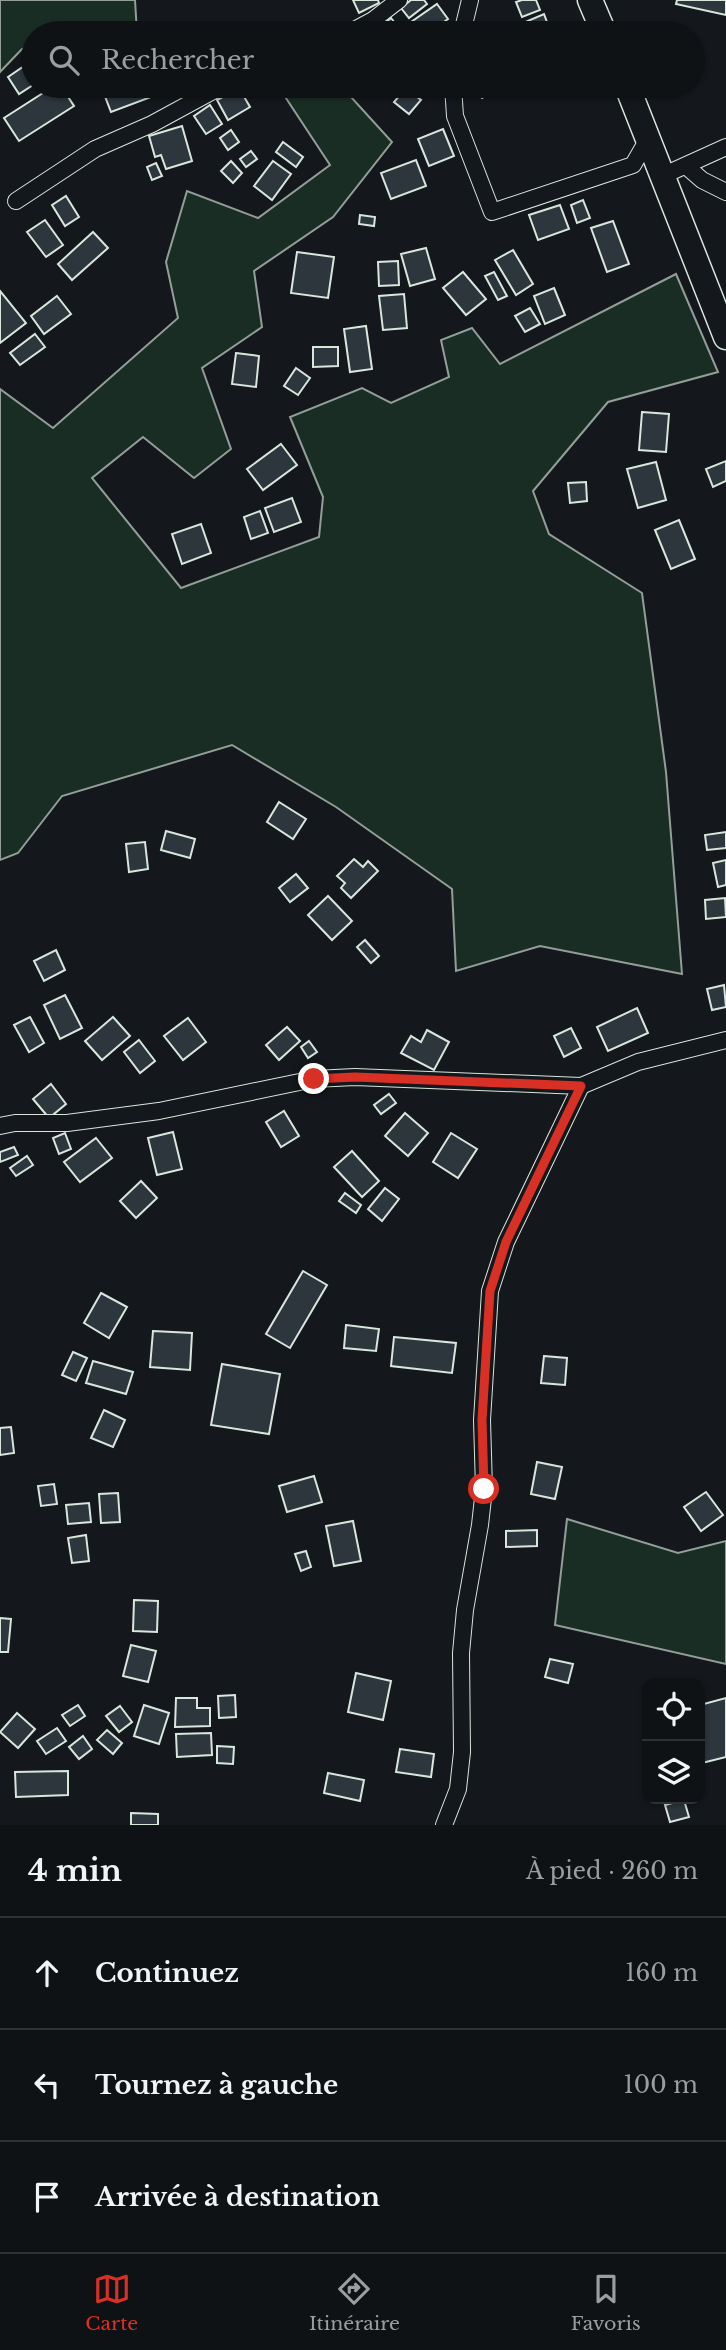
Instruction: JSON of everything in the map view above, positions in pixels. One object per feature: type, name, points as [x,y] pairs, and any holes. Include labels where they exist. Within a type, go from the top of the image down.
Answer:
[{"type":"main road","points":[[590,0],[599,21]]},
{"type":"main road","points":[[631,98],[726,337]]},
{"type":"street","points":[[371,21],[399,0]]},
{"type":"street","points":[[465,21],[470,0]]},
{"type":"street","points":[[16,201],[95,149],[152,124],[200,98]]},
{"type":"street","points":[[454,98],[455,116],[492,212],[633,165],[648,139]]},
{"type":"street","points":[[662,176],[726,147]]},
{"type":"street","points":[[686,166],[702,180],[726,192]]},
{"type":"street","points":[[0,1126],[15,1123],[67,1123],[159,1111],[314,1079],[355,1077],[581,1086],[638,1062],[726,1040]]},
{"type":"street","points":[[444,1825],[458,1789],[462,1752],[461,1653],[484,1489],[482,1420],[490,1291],[506,1242],[581,1086]]},
{"type":"green space","points":[[0,0],[135,0],[136,21],[21,21],[21,50],[0,72]]},
{"type":"green space","points":[[286,98],[352,98],[392,142],[333,217],[254,271],[262,327],[202,368],[231,449],[194,478],[143,437],[92,478],[181,588],[319,537],[323,497],[290,417],[362,388],[391,403],[449,377],[441,340],[472,328],[500,364],[676,274],[718,372],[608,402],[533,491],[549,534],[642,593],[666,772],[682,974],[540,946],[456,971],[452,889],[336,807],[232,745],[62,796],[18,853],[0,860],[0,389],[53,428],[178,318],[166,262],[187,191],[258,218],[330,165]]},
{"type":"green space","points":[[567,1519],[678,1553],[726,1541],[726,1664],[555,1625]]},
{"type":"building","points":[[353,0],[378,0],[379,3],[359,13]]},
{"type":"building","points":[[411,0],[424,0],[427,4],[409,18],[401,8]]},
{"type":"building","points":[[536,0],[540,10],[522,17],[516,2]]},
{"type":"building","points":[[677,0],[726,0],[726,15],[676,4]]},
{"type":"building","points":[[437,4],[448,19],[445,21],[412,21]]},
{"type":"building","points":[[544,14],[547,21],[528,21]]},
{"type":"building","points":[[21,68],[21,93],[19,94],[8,77]]},
{"type":"building","points":[[35,98],[69,98],[74,106],[19,141],[4,118]]},
{"type":"building","points":[[106,98],[148,98],[111,112]]},
{"type":"building","points":[[245,98],[250,107],[228,120],[217,100]]},
{"type":"building","points":[[397,98],[421,100],[409,114],[394,102]]},
{"type":"building","points":[[210,105],[222,124],[206,134],[194,116]]},
{"type":"building","points":[[182,126],[192,161],[166,169],[161,155],[155,157],[149,136]]},
{"type":"building","points":[[443,129],[454,156],[429,166],[418,139]]},
{"type":"building","points":[[231,130],[239,142],[228,150],[220,138]]},
{"type":"building","points":[[283,142],[303,157],[296,167],[276,152]]},
{"type":"building","points":[[251,151],[257,159],[246,167],[240,159]]},
{"type":"building","points":[[416,160],[426,186],[391,199],[381,173]]},
{"type":"building","points":[[231,161],[242,173],[233,183],[221,171]]},
{"type":"building","points":[[273,161],[291,174],[272,200],[254,186]]},
{"type":"building","points":[[156,163],[162,176],[152,180],[147,167]]},
{"type":"building","points":[[66,196],[79,217],[65,226],[52,205]]},
{"type":"building","points":[[583,200],[590,218],[577,223],[571,205]]},
{"type":"building","points":[[560,205],[569,229],[538,240],[529,215]]},
{"type":"building","points":[[360,215],[375,217],[374,226],[359,224]]},
{"type":"building","points":[[45,220],[63,245],[46,257],[27,232]]},
{"type":"building","points":[[613,221],[629,264],[607,272],[591,228]]},
{"type":"building","points":[[93,232],[108,248],[72,280],[58,264]]},
{"type":"building","points":[[426,248],[435,279],[410,286],[401,254]]},
{"type":"building","points":[[513,250],[533,284],[516,295],[495,260]]},
{"type":"building","points":[[297,252],[334,257],[328,298],[291,293]]},
{"type":"building","points":[[398,261],[399,285],[379,286],[378,262]]},
{"type":"building","points":[[463,272],[486,299],[466,315],[443,288]]},
{"type":"building","points":[[494,272],[507,296],[498,300],[485,276]]},
{"type":"building","points":[[554,288],[565,315],[545,324],[534,296]]},
{"type":"building","points":[[0,291],[26,323],[0,343]]},
{"type":"building","points":[[404,294],[407,328],[383,330],[379,296]]},
{"type":"building","points":[[57,296],[71,314],[44,334],[31,316]]},
{"type":"building","points":[[530,308],[540,324],[525,332],[515,316]]},
{"type":"building","points":[[366,326],[372,369],[350,372],[344,329]]},
{"type":"building","points":[[35,334],[45,347],[20,365],[10,353]]},
{"type":"building","points":[[313,347],[338,347],[338,366],[313,367]]},
{"type":"building","points":[[236,353],[259,356],[256,387],[232,384]]},
{"type":"building","points":[[296,368],[310,378],[298,395],[284,386]]},
{"type":"building","points":[[642,412],[669,414],[666,452],[639,450]]},
{"type":"building","points":[[281,444],[297,465],[263,490],[247,469]]},
{"type":"building","points":[[726,461],[726,481],[713,487],[706,469]]},
{"type":"building","points":[[656,462],[666,500],[638,508],[627,469]]},
{"type":"building","points":[[586,482],[587,501],[570,503],[568,483]]},
{"type":"building","points":[[292,498],[301,522],[274,532],[265,508]]},
{"type":"building","points":[[260,511],[268,533],[251,539],[244,517]]},
{"type":"building","points":[[679,520],[695,559],[671,569],[655,530]]},
{"type":"building","points":[[201,524],[211,553],[182,564],[172,534]]},
{"type":"building","points":[[279,802],[306,819],[293,839],[267,822]]},
{"type":"building","points":[[166,831],[195,839],[190,858],[161,850]]},
{"type":"building","points":[[726,832],[726,848],[707,850],[705,835]]},
{"type":"building","points":[[145,842],[148,869],[129,872],[126,844]]},
{"type":"building","points":[[354,859],[363,867],[368,861],[378,871],[351,898],[341,888],[345,883],[337,876]]},
{"type":"building","points":[[726,860],[726,885],[718,887],[713,863]]},
{"type":"building","points":[[296,874],[308,888],[290,902],[279,888]]},
{"type":"building","points":[[328,896],[352,921],[332,940],[308,915]]},
{"type":"building","points":[[725,898],[726,917],[706,919],[705,900]]},
{"type":"building","points":[[365,940],[379,956],[371,963],[357,947]]},
{"type":"building","points":[[56,950],[65,970],[44,981],[34,961]]},
{"type":"building","points":[[724,985],[726,1007],[712,1010],[707,989]]},
{"type":"building","points":[[65,995],[82,1028],[60,1039],[44,1005]]},
{"type":"building","points":[[637,1008],[648,1033],[608,1051],[597,1027]]},
{"type":"building","points":[[30,1017],[44,1043],[29,1052],[14,1025]]},
{"type":"building","points":[[113,1017],[130,1036],[102,1060],[85,1041]]},
{"type":"building","points":[[188,1018],[206,1042],[183,1060],[164,1036]]},
{"type":"building","points":[[287,1027],[300,1041],[279,1060],[266,1045]]},
{"type":"building","points":[[571,1028],[581,1048],[564,1057],[554,1036]]},
{"type":"building","points":[[427,1030],[449,1042],[434,1070],[401,1053],[411,1036],[421,1042]]},
{"type":"building","points":[[139,1040],[155,1061],[140,1073],[124,1052]]},
{"type":"building","points":[[309,1041],[317,1052],[308,1058],[301,1047]]},
{"type":"building","points":[[51,1084],[66,1104],[49,1118],[33,1099]]},
{"type":"building","points":[[389,1094],[396,1103],[381,1114],[374,1105]]},
{"type":"building","points":[[284,1111],[299,1136],[281,1147],[266,1122]]},
{"type":"building","points":[[405,1113],[428,1133],[408,1156],[385,1136]]},
{"type":"building","points":[[173,1132],[182,1169],[157,1175],[148,1138]]},
{"type":"building","points":[[65,1133],[71,1149],[59,1154],[53,1138]]},
{"type":"building","points":[[451,1133],[477,1149],[458,1178],[433,1162]]},
{"type":"building","points":[[96,1138],[112,1158],[80,1182],[64,1162]]},
{"type":"building","points":[[14,1147],[18,1155],[0,1162],[0,1152]]},
{"type":"building","points":[[352,1151],[379,1181],[362,1197],[334,1167]]},
{"type":"building","points":[[27,1156],[33,1165],[16,1176],[10,1168]]},
{"type":"building","points":[[141,1181],[157,1198],[136,1218],[120,1201]]},
{"type":"building","points":[[385,1188],[399,1199],[382,1221],[368,1209]]},
{"type":"building","points":[[345,1193],[361,1205],[356,1213],[339,1201]]},
{"type":"building","points":[[303,1271],[327,1285],[290,1348],[266,1334]]},
{"type":"building","points":[[101,1293],[127,1307],[109,1338],[84,1323]]},
{"type":"building","points":[[346,1325],[379,1329],[376,1351],[344,1348]]},
{"type":"building","points":[[153,1331],[192,1333],[190,1370],[150,1367]]},
{"type":"building","points":[[394,1337],[456,1343],[452,1373],[391,1366]]},
{"type":"building","points":[[73,1352],[87,1358],[76,1381],[62,1375]]},
{"type":"building","points":[[544,1356],[567,1358],[565,1385],[541,1383]]},
{"type":"building","points":[[93,1361],[133,1372],[126,1394],[86,1383]]},
{"type":"building","points":[[222,1364],[280,1374],[269,1434],[211,1425]]},
{"type":"building","points":[[104,1410],[125,1420],[113,1447],[91,1438]]},
{"type":"building","points":[[11,1427],[14,1453],[0,1455],[0,1428]]},
{"type":"building","points":[[537,1462],[562,1467],[555,1499],[531,1494]]},
{"type":"building","points":[[314,1476],[322,1502],[287,1512],[279,1486]]},
{"type":"building","points":[[54,1484],[57,1504],[41,1506],[38,1486]]},
{"type":"building","points":[[706,1492],[723,1515],[701,1531],[684,1507]]},
{"type":"building","points":[[118,1493],[120,1522],[101,1523],[99,1494]]},
{"type":"building","points":[[89,1503],[91,1522],[68,1524],[66,1505]]},
{"type":"building","points":[[353,1521],[361,1561],[334,1566],[326,1526]]},
{"type":"building","points":[[537,1530],[537,1546],[506,1547],[506,1531]]},
{"type":"building","points":[[86,1535],[89,1561],[72,1563],[68,1538]]},
{"type":"building","points":[[306,1551],[311,1567],[301,1571],[295,1554]]},
{"type":"building","points":[[134,1600],[158,1601],[157,1632],[133,1631]]},
{"type":"building","points":[[0,1618],[11,1619],[8,1652],[0,1652]]},
{"type":"building","points":[[131,1645],[156,1651],[148,1682],[123,1676]]},
{"type":"building","points":[[550,1659],[573,1664],[568,1683],[545,1677]]},
{"type":"building","points":[[356,1673],[391,1681],[383,1720],[348,1712]]},
{"type":"building","points":[[235,1695],[236,1717],[219,1718],[218,1696]]},
{"type":"building","points":[[176,1698],[197,1698],[197,1708],[210,1708],[210,1726],[175,1727]]},
{"type":"building","points":[[726,1698],[726,1757],[705,1762],[705,1741],[705,1704]]},
{"type":"building","points":[[78,1705],[85,1716],[70,1726],[62,1715]]},
{"type":"building","points":[[144,1705],[169,1713],[159,1744],[134,1736]]},
{"type":"building","points":[[120,1706],[132,1722],[119,1732],[106,1716]]},
{"type":"building","points":[[17,1713],[35,1729],[18,1748],[0,1732]]},
{"type":"building","points":[[57,1728],[66,1741],[46,1754],[37,1741]]},
{"type":"building","points":[[107,1730],[122,1743],[113,1754],[97,1740]]},
{"type":"building","points":[[211,1733],[212,1755],[177,1757],[176,1734]]},
{"type":"building","points":[[83,1736],[92,1749],[79,1759],[69,1747]]},
{"type":"building","points":[[217,1746],[234,1747],[233,1764],[217,1763]]},
{"type":"building","points":[[400,1749],[434,1754],[431,1777],[396,1772]]},
{"type":"building","points":[[68,1771],[68,1795],[16,1797],[15,1772]]},
{"type":"building","points":[[328,1773],[364,1780],[360,1801],[324,1793]]},
{"type":"building","points":[[685,1804],[689,1817],[670,1822],[665,1805]]},
{"type":"building","points":[[131,1813],[158,1814],[158,1825],[131,1825]]},
{"type":"route","points":[[314,1079],[355,1077],[581,1086],[506,1242],[490,1291],[482,1420],[484,1489]]}]
